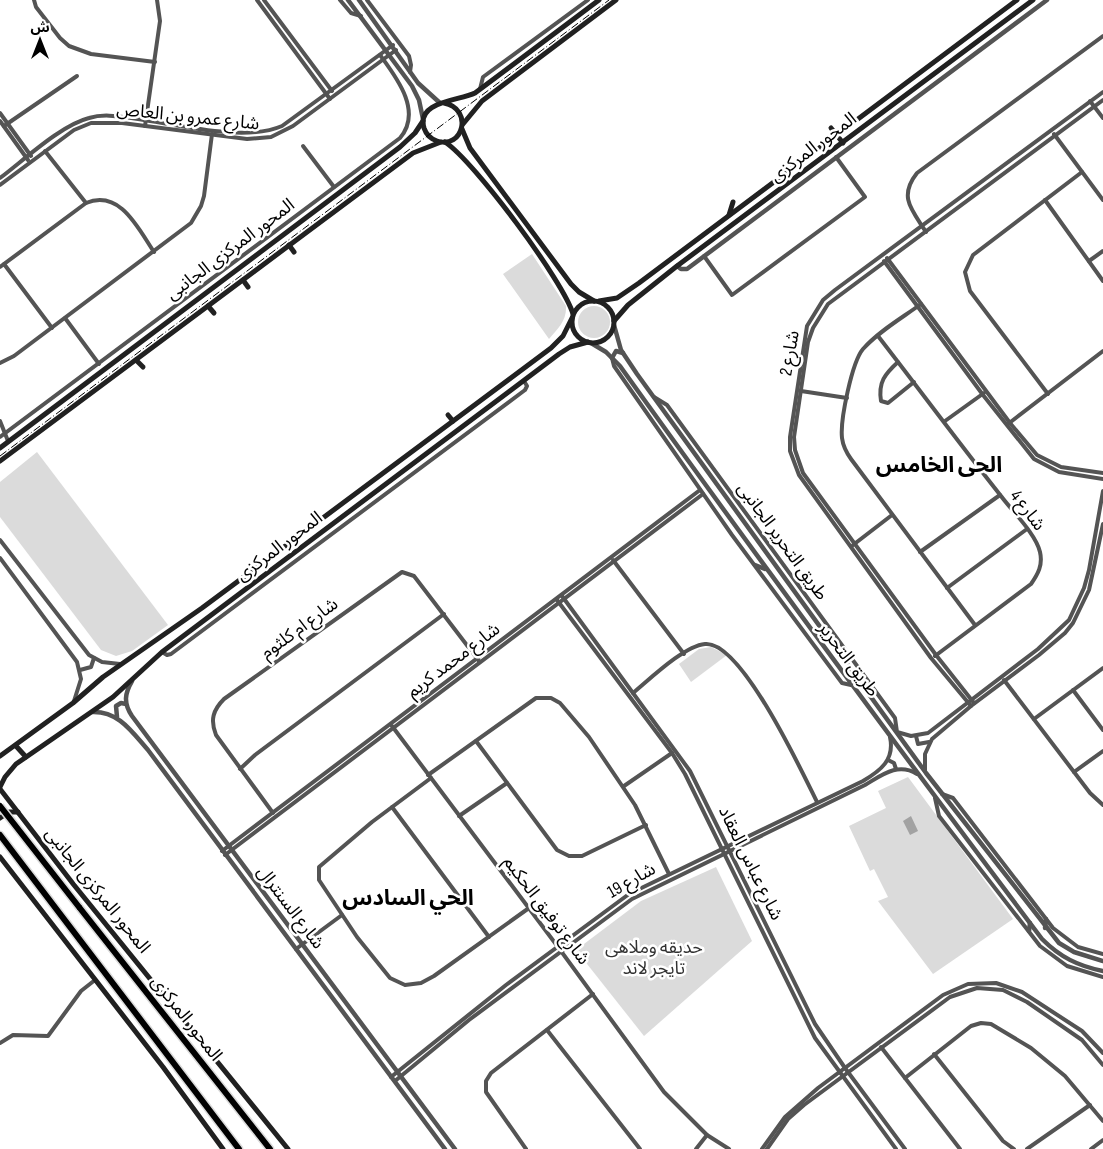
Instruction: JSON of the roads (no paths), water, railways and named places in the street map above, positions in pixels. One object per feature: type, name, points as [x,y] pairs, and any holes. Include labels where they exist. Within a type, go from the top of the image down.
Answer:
[{"type":"highway","name":"المحور المركزى","points":[[0,806],[270,1149]]},
{"type":"highway","name":"المحور المركزى","points":[[0,835],[239,1149]]},
{"type":"main road","points":[[0,448],[400,147],[415,134],[429,109],[442,103],[463,98],[480,89],[599,0]]},
{"type":"main road","points":[[0,461],[413,153],[454,139],[482,101],[616,0]]},
{"type":"main road","name":"المحور المركزى","points":[[597,301],[621,295],[1017,0]]},
{"type":"main road","name":"المحور المركزى","points":[[614,323],[625,308],[666,274],[796,179],[1033,0]]},
{"type":"main road","points":[[934,51],[939,58]]},
{"type":"main road","points":[[930,65],[932,71],[942,69]]},
{"type":"main road","points":[[905,83],[915,80],[918,86]]},
{"type":"main road","points":[[423,120],[424,130],[429,137],[443,142],[465,158],[562,288],[573,316],[575,333],[590,343],[604,340],[611,334],[614,323],[610,309],[579,292],[571,284],[468,145],[462,127],[461,116],[456,108],[442,103]]},
{"type":"main road","points":[[831,128],[843,143]]},
{"type":"main road","points":[[396,141],[400,147]]},
{"type":"main road","points":[[796,179],[796,187]]},
{"type":"main road","points":[[497,199],[504,194]]},
{"type":"main road","points":[[729,215],[733,202]]},
{"type":"main road","points":[[289,245],[294,252]]},
{"type":"main road","points":[[251,250],[255,256]]},
{"type":"main road","points":[[660,266],[662,272],[666,274]]},
{"type":"main road","points":[[243,280],[248,287]]},
{"type":"main road","points":[[573,316],[584,303],[597,301]]},
{"type":"main road","points":[[208,306],[214,313]]},
{"type":"main road","name":"المحور المركزى","points":[[0,756],[73,703],[96,682],[124,664],[328,515],[554,346],[563,336],[573,316]]},
{"type":"main road","name":"المحور المركزى","points":[[0,787],[9,772],[26,757],[88,712],[113,697],[162,652],[564,350],[590,343]]},
{"type":"main road","points":[[105,359],[110,365]]},
{"type":"main road","points":[[136,360],[143,367]]},
{"type":"main road","points":[[448,415],[453,421]]},
{"type":"main road","points":[[345,502],[346,508],[351,511]]},
{"type":"main road","points":[[328,515],[333,518],[334,523]]},
{"type":"main road","points":[[16,746],[26,757]]},
{"type":"main road","points":[[0,787],[0,794]]},
{"type":"main road","name":"المحور المركزى الجانبى","points":[[0,787],[74,884],[288,1149]]},
{"type":"main road","points":[[0,818],[9,812],[19,812]]},
{"type":"main road","points":[[0,857],[223,1149]]},
{"type":"street","points":[[34,0],[36,7],[60,38],[69,46],[91,54],[155,62]]},
{"type":"street","points":[[145,126],[161,15],[157,0]]},
{"type":"street","points":[[256,0],[330,99]]},
{"type":"street","points":[[264,0],[334,95]]},
{"type":"street","points":[[340,0],[351,13],[361,16]]},
{"type":"street","points":[[348,0],[416,93],[423,120]]},
{"type":"street","points":[[359,0],[423,90],[442,103]]},
{"type":"street","points":[[367,0],[408,56],[411,65],[410,72]]},
{"type":"street","points":[[480,89],[480,81],[486,74],[588,0]]},
{"type":"street","points":[[677,266],[685,270],[1047,0]]},
{"type":"street","points":[[926,232],[910,207],[907,195],[909,183],[917,173],[1103,36]]},
{"type":"street","name":"شارع عمرو بن العاص","points":[[0,178],[71,125],[90,117],[111,116],[248,134],[271,131],[282,126],[392,45]]},
{"type":"street","name":"شارع عمرو بن العاص","points":[[0,185],[74,130],[91,123],[111,122],[248,139],[271,137],[284,132],[396,50]]},
{"type":"street","name":"المحور المركزى الجانبى","points":[[0,437],[403,134],[408,124],[408,102],[380,55]]},
{"type":"street","points":[[6,125],[77,76]]},
{"type":"street","name":"شارع 2","points":[[799,391],[798,376],[807,326],[823,300],[1103,92]]},
{"type":"street","name":"شارع 2","points":[[973,705],[794,463],[790,437],[812,328],[828,304],[1103,100]]},
{"type":"street","points":[[1090,101],[1103,118]]},
{"type":"street","points":[[0,112],[30,163]]},
{"type":"street","points":[[0,121],[6,125],[34,160]]},
{"type":"street","points":[[0,363],[14,356],[52,328],[190,223],[202,206],[212,130]]},
{"type":"street","points":[[1051,130],[1103,200]]},
{"type":"street","points":[[302,146],[334,187]]},
{"type":"street","points":[[45,152],[86,203]]},
{"type":"street","points":[[704,256],[732,295],[865,197],[836,157]]},
{"type":"street","points":[[1048,394],[970,291],[965,272],[973,255],[1082,172]]},
{"type":"street","points":[[52,328],[2,265],[86,203],[101,200],[109,201],[123,208],[154,252]]},
{"type":"street","points":[[1045,200],[1103,281]]},
{"type":"street","points":[[1089,261],[1103,251]]},
{"type":"street","points":[[883,256],[1034,459],[1046,467],[1059,472],[1103,478]]},
{"type":"street","points":[[919,305],[862,350],[855,362],[842,426],[843,444],[851,459],[975,625]]},
{"type":"street","points":[[65,318],[99,364]]},
{"type":"street","name":"طريق التحرير","points":[[614,323],[622,352],[653,397],[925,772],[1045,928],[1066,948],[1090,959],[1103,961]]},
{"type":"street","points":[[807,326],[812,328]]},
{"type":"street","name":"شارع 4","points":[[878,336],[1027,529],[1040,551],[1041,563],[1038,574],[1031,584],[931,658]]},
{"type":"street","name":"طريق التحرير","points":[[590,343],[612,358],[809,630],[852,685],[959,832],[1030,923],[1053,950],[1069,960],[1103,971]]},
{"type":"street","points":[[612,358],[616,351],[622,352]]},
{"type":"street","points":[[1008,424],[1103,351]]},
{"type":"street","name":"طريق التحرير الجانبى","points":[[612,358],[614,366],[754,565],[842,683],[852,685]]},
{"type":"street","points":[[898,362],[885,374],[882,381],[881,401],[888,403],[914,382]]},
{"type":"street","points":[[798,376],[803,377]]},
{"type":"street","points":[[162,652],[167,655],[171,654],[518,395],[526,388],[524,381]]},
{"type":"street","points":[[799,391],[847,398]]},
{"type":"street","points":[[945,421],[984,393]]},
{"type":"street","name":"طريق التحرير الجانبى","points":[[653,397],[664,401],[895,718],[897,732]]},
{"type":"street","points":[[0,421],[8,441]]},
{"type":"street","points":[[1008,424],[1027,446],[1048,463],[1060,467],[1103,473]]},
{"type":"street","points":[[688,472],[697,476]]},
{"type":"street","points":[[897,732],[916,736],[928,733],[1051,639],[1069,620],[1084,588],[1103,490]]},
{"type":"street","name":"شارع محمد كريم","points":[[224,853],[702,492]]},
{"type":"street","points":[[920,552],[1000,495]]},
{"type":"street","points":[[853,545],[892,515]]},
{"type":"street","points":[[925,772],[924,759],[930,742],[973,705],[1054,642],[1073,623],[1089,590],[1101,545],[1103,524]]},
{"type":"street","points":[[947,588],[1027,529]]},
{"type":"street","points":[[0,540],[80,645],[94,658],[111,664],[124,664]]},
{"type":"street","points":[[1094,544],[1101,545]]},
{"type":"street","name":"شارع 2","points":[[853,545],[931,658],[969,700]]},
{"type":"street","points":[[0,558],[66,645],[80,670],[80,689],[73,703]]},
{"type":"street","points":[[613,560],[684,654]]},
{"type":"street","points":[[754,565],[765,570]]},
{"type":"street","name":"شارع ام كلثوم","points":[[273,813],[220,742],[213,727],[214,711],[224,699],[400,572],[407,572],[414,576],[479,661]]},
{"type":"street","name":"شارع عباس العقاد","points":[[563,598],[690,771],[808,1011],[846,1070],[904,1149]]},
{"type":"street","name":"شارع عباس العقاد","points":[[558,602],[672,753],[692,788],[815,1038],[896,1149]]},
{"type":"street","points":[[798,615],[803,615],[807,611]]},
{"type":"street","points":[[240,769],[274,740],[444,614]]},
{"type":"street","points":[[809,630],[811,626],[817,624]]},
{"type":"street","points":[[629,696],[684,654],[700,645],[711,644],[724,649],[765,704],[817,802]]},
{"type":"street","points":[[80,670],[91,667],[94,658]]},
{"type":"street","points":[[609,669],[614,666]]},
{"type":"street","points":[[1034,719],[1103,668]]},
{"type":"street","points":[[88,712],[103,712],[117,717],[116,706],[120,703],[126,704],[127,690],[135,676]]},
{"type":"street","points":[[1001,676],[1074,772],[1103,805]]},
{"type":"street","points":[[1073,690],[1101,724],[1103,730]]},
{"type":"street","points":[[529,908],[434,976],[421,983],[405,985],[386,974],[342,915],[319,880],[319,867],[392,806],[476,741],[536,698],[551,698],[560,702],[569,712],[624,786],[646,825],[669,874]]},
{"type":"street","name":"شارع السنترال","points":[[126,704],[132,716],[455,1149]]},
{"type":"street","name":"شارع السنترال","points":[[117,717],[148,750],[445,1149]]},
{"type":"street","name":"شارع محمد كريم","points":[[231,848],[273,813],[392,726]]},
{"type":"street","name":"شارع توفيق الحكيم","points":[[392,726],[664,1092],[707,1135],[729,1149]]},
{"type":"street","points":[[916,736],[916,742],[919,744],[930,742]]},
{"type":"street","points":[[890,737],[891,747],[888,760],[894,762],[896,769],[907,769],[917,774]]},
{"type":"street","points":[[476,741],[557,850],[569,856],[582,856],[646,825]]},
{"type":"street","points":[[1074,772],[1103,751]]},
{"type":"street","points":[[624,786],[672,753]]},
{"type":"street","name":"شارع 19","points":[[393,1079],[632,899],[864,783],[880,771],[888,760]]},
{"type":"street","name":"شارع 19","points":[[398,1075],[506,985],[629,894],[817,802],[896,769]]},
{"type":"street","points":[[459,816],[507,783]]},
{"type":"street","points":[[942,794],[953,798],[1046,920],[1072,943],[1103,954]]},
{"type":"street","points":[[935,798],[939,816],[1040,946],[1059,961],[1082,972],[1103,977]]},
{"type":"street","points":[[392,806],[489,937]]},
{"type":"street","points":[[959,832],[964,830],[966,824]]},
{"type":"street","points":[[969,845],[971,840],[978,839]]},
{"type":"street","points":[[296,949],[342,915]]},
{"type":"street","points":[[1045,928],[1046,920]]},
{"type":"street","points":[[1029,931],[1030,923]]},
{"type":"street","points":[[0,1043],[13,1035],[48,1036],[81,991],[95,980]]},
{"type":"street","points":[[762,1149],[785,1117],[951,991],[977,982],[1005,984],[1030,997],[1082,1031],[1103,1053]]},
{"type":"street","points":[[1003,990],[1005,984]]},
{"type":"street","points":[[846,1070],[953,995],[977,988],[1003,990],[1022,999],[1082,1040],[1103,1064]]},
{"type":"street","points":[[526,1149],[488,1097],[486,1081],[491,1073],[593,994]]},
{"type":"street","points":[[905,1078],[971,1026],[981,1023],[991,1024],[1031,1048],[1060,1071],[1103,1121]]},
{"type":"street","points":[[547,1030],[640,1149]]},
{"type":"street","points":[[881,1047],[960,1149]]},
{"type":"street","points":[[1095,1054],[1100,1049]]},
{"type":"street","points":[[934,1054],[1003,1141],[1014,1149]]},
{"type":"street","points":[[767,1149],[788,1119],[841,1074]]},
{"type":"street","points":[[1027,1149],[1090,1104]]},
{"type":"street","points":[[696,1149],[707,1135]]},
{"type":"street","points":[[1090,1149],[1103,1140]]},
{"type":"railway","points":[[0,456],[609,0]]},
{"type":"district","name":"الحى الخامس","points":[[939,464]]},
{"type":"district","name":"الحي السادس","points":[[408,897]]},
{"type":"park label","name":"حديقه وملاهى تايجر لاند","points":[[654,958]]}]
